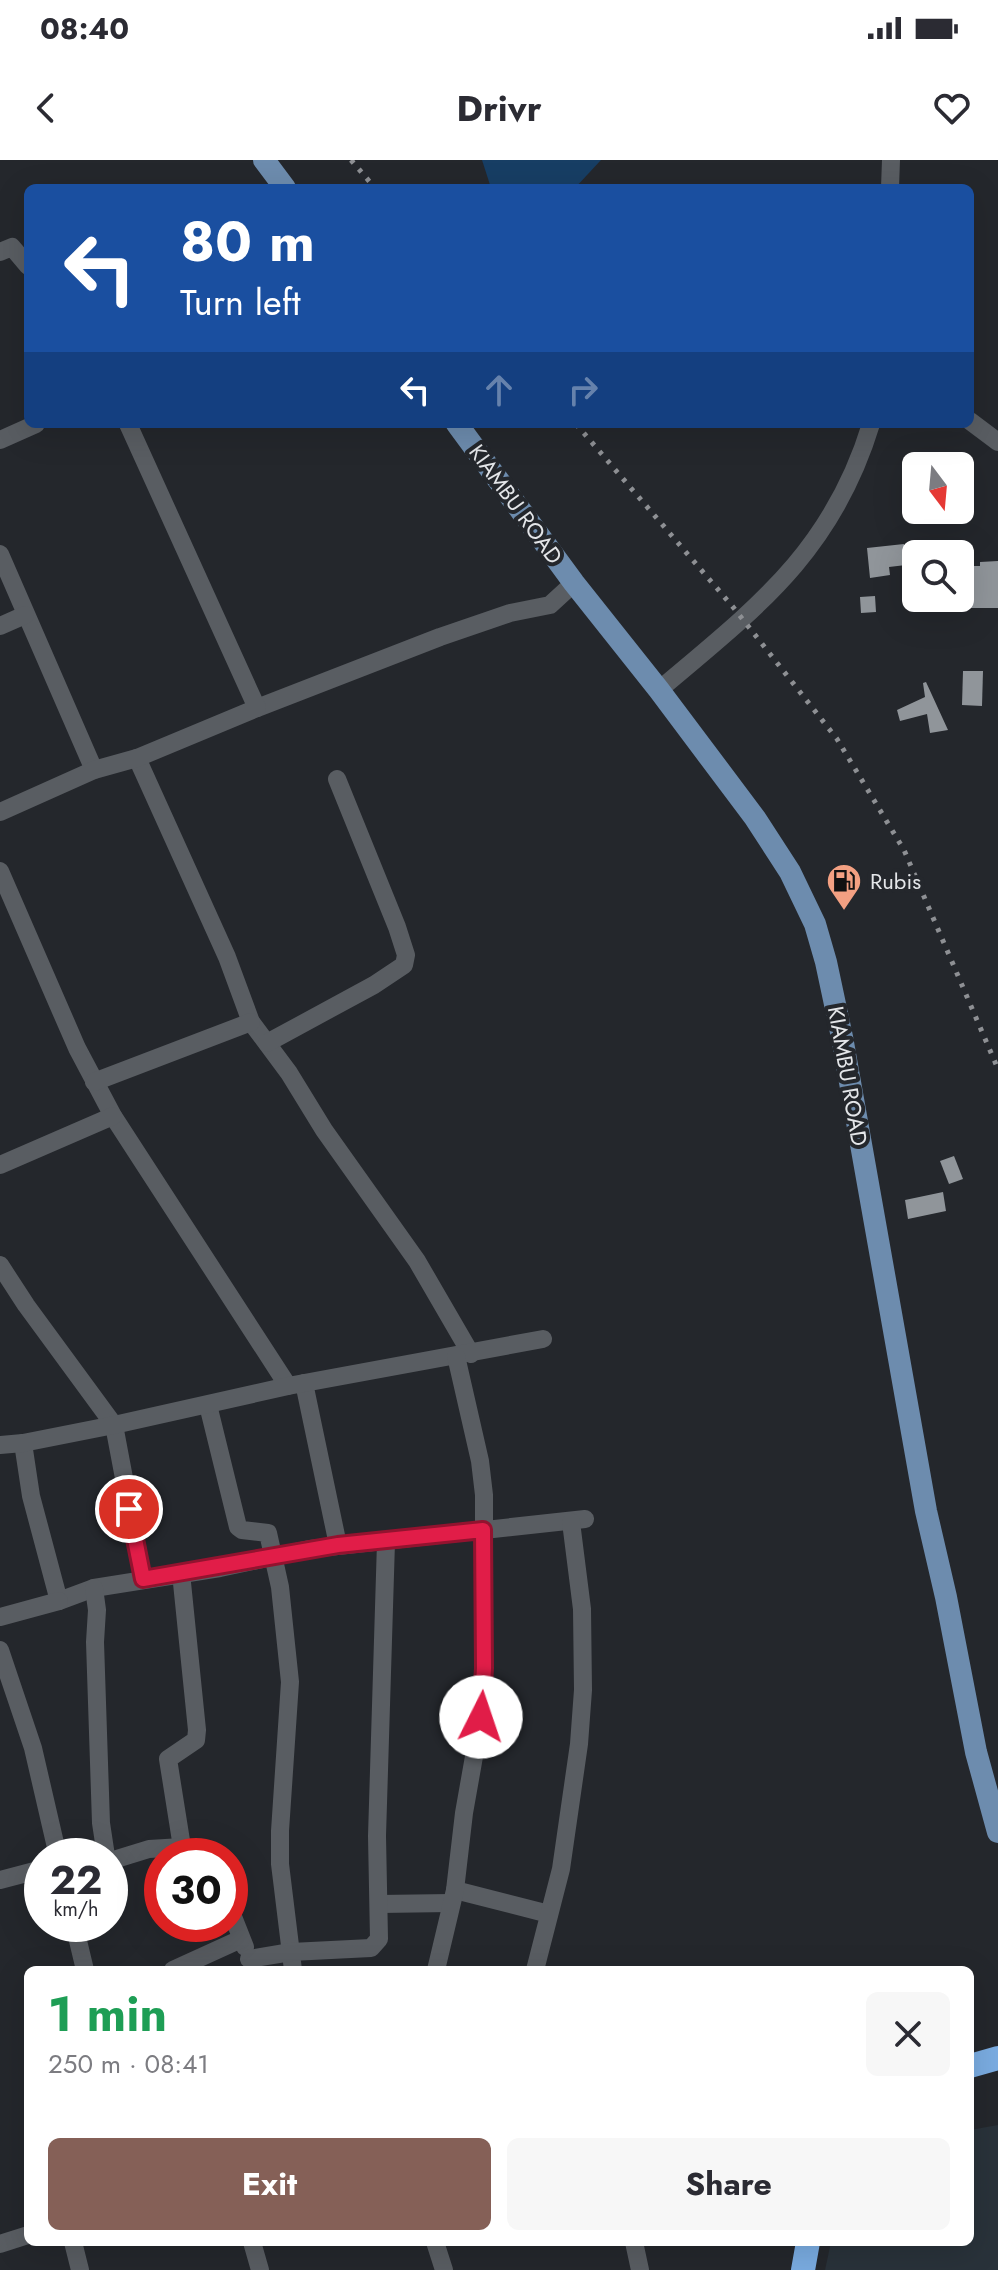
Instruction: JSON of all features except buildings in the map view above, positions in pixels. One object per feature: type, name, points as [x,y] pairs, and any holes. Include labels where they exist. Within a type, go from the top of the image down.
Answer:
[{"type":"highway","points":[[974,2065],[998,2058]]},
{"type":"highway","points":[[803,2270],[807,2246]]},
{"type":"main road","points":[[264,160],[282,184]]},
{"type":"main road","name":"KIAMBU ROAD","points":[[460,428],[574,583],[755,818],[790,872],[815,924],[842,1037],[926,1511],[976,1752],[998,1832]]},
{"type":"street","points":[[890,184],[891,160]]},
{"type":"street","points":[[0,231],[6,250],[24,263]]},
{"type":"street","points":[[974,424],[998,442]]},
{"type":"street","points":[[0,440],[27,428]]},
{"type":"street","points":[[130,428],[257,708]]},
{"type":"street","points":[[659,690],[764,600],[799,563],[844,492],[870,428]]},
{"type":"street","points":[[0,554],[94,770]]},
{"type":"street","points":[[0,812],[94,770],[137,758],[440,637],[510,613],[550,605],[574,583]]},
{"type":"street","points":[[0,626],[25,615]]},
{"type":"street","points":[[137,758],[227,957],[251,1022],[417,1261],[464,1355],[484,1495],[484,1668],[481,1717],[453,1897],[437,1966]]},
{"type":"street","points":[[267,1043],[404,965],[406,955],[337,779]]},
{"type":"street","points":[[0,871],[77,1048],[113,1116],[296,1384],[338,1545]]},
{"type":"street","points":[[94,1082],[251,1022]]},
{"type":"street","points":[[0,1165],[113,1116]]},
{"type":"street","points":[[0,1265],[114,1425],[143,1579]]},
{"type":"street","points":[[0,1445],[114,1425],[296,1384],[543,1339]]},
{"type":"street","points":[[208,1405],[238,1527],[268,1533],[280,1587],[290,1682],[280,1864],[292,1961]]},
{"type":"street","points":[[23,1443],[31,1496],[59,1601]]},
{"type":"street","points":[[0,1617],[94,1588],[338,1545],[578,1521],[583,1690],[568,1828],[561,1869],[536,1966]]},
{"type":"street","points":[[242,1942],[252,1964],[371,1948],[379,1939],[377,1836],[386,1542]]},
{"type":"street","points":[[181,1573],[197,1730],[196,1740],[168,1759],[184,1838]]},
{"type":"street","points":[[94,1588],[103,1838]]},
{"type":"street","points":[[0,1650],[33,1748],[54,1838]]},
{"type":"street","points":[[0,1880],[24,1874]]},
{"type":"street","points":[[379,1904],[453,1897],[549,1914]]},
{"type":"street","points":[[78,1942],[84,1966]]},
{"type":"street","points":[[181,1966],[232,1942]]},
{"type":"street","points":[[0,2244],[24,2236]]},
{"type":"street","points":[[74,2246],[80,2270]]},
{"type":"street","points":[[253,2246],[260,2270]]},
{"type":"street","points":[[436,2246],[444,2270]]},
{"type":"street","points":[[635,2246],[640,2270]]},
{"type":"shaded area","points":[[482,160],[601,160],[579,184],[490,184]]},
{"type":"shaded area","points":[[998,2125],[998,2270],[825,2270],[830,2246],[974,2246],[974,2129]]},
{"type":"railway","points":[[351,160],[372,184]]},
{"type":"railway","points":[[579,428],[733,607],[837,739],[904,850],[998,1069]]},
{"type":"place","name":"Rubis","points":[[844,912]]},
{"type":"route","points":[[129,1509],[143,1579],[220,1568],[310,1549],[483,1530],[484,1668],[481,1717]]}]
